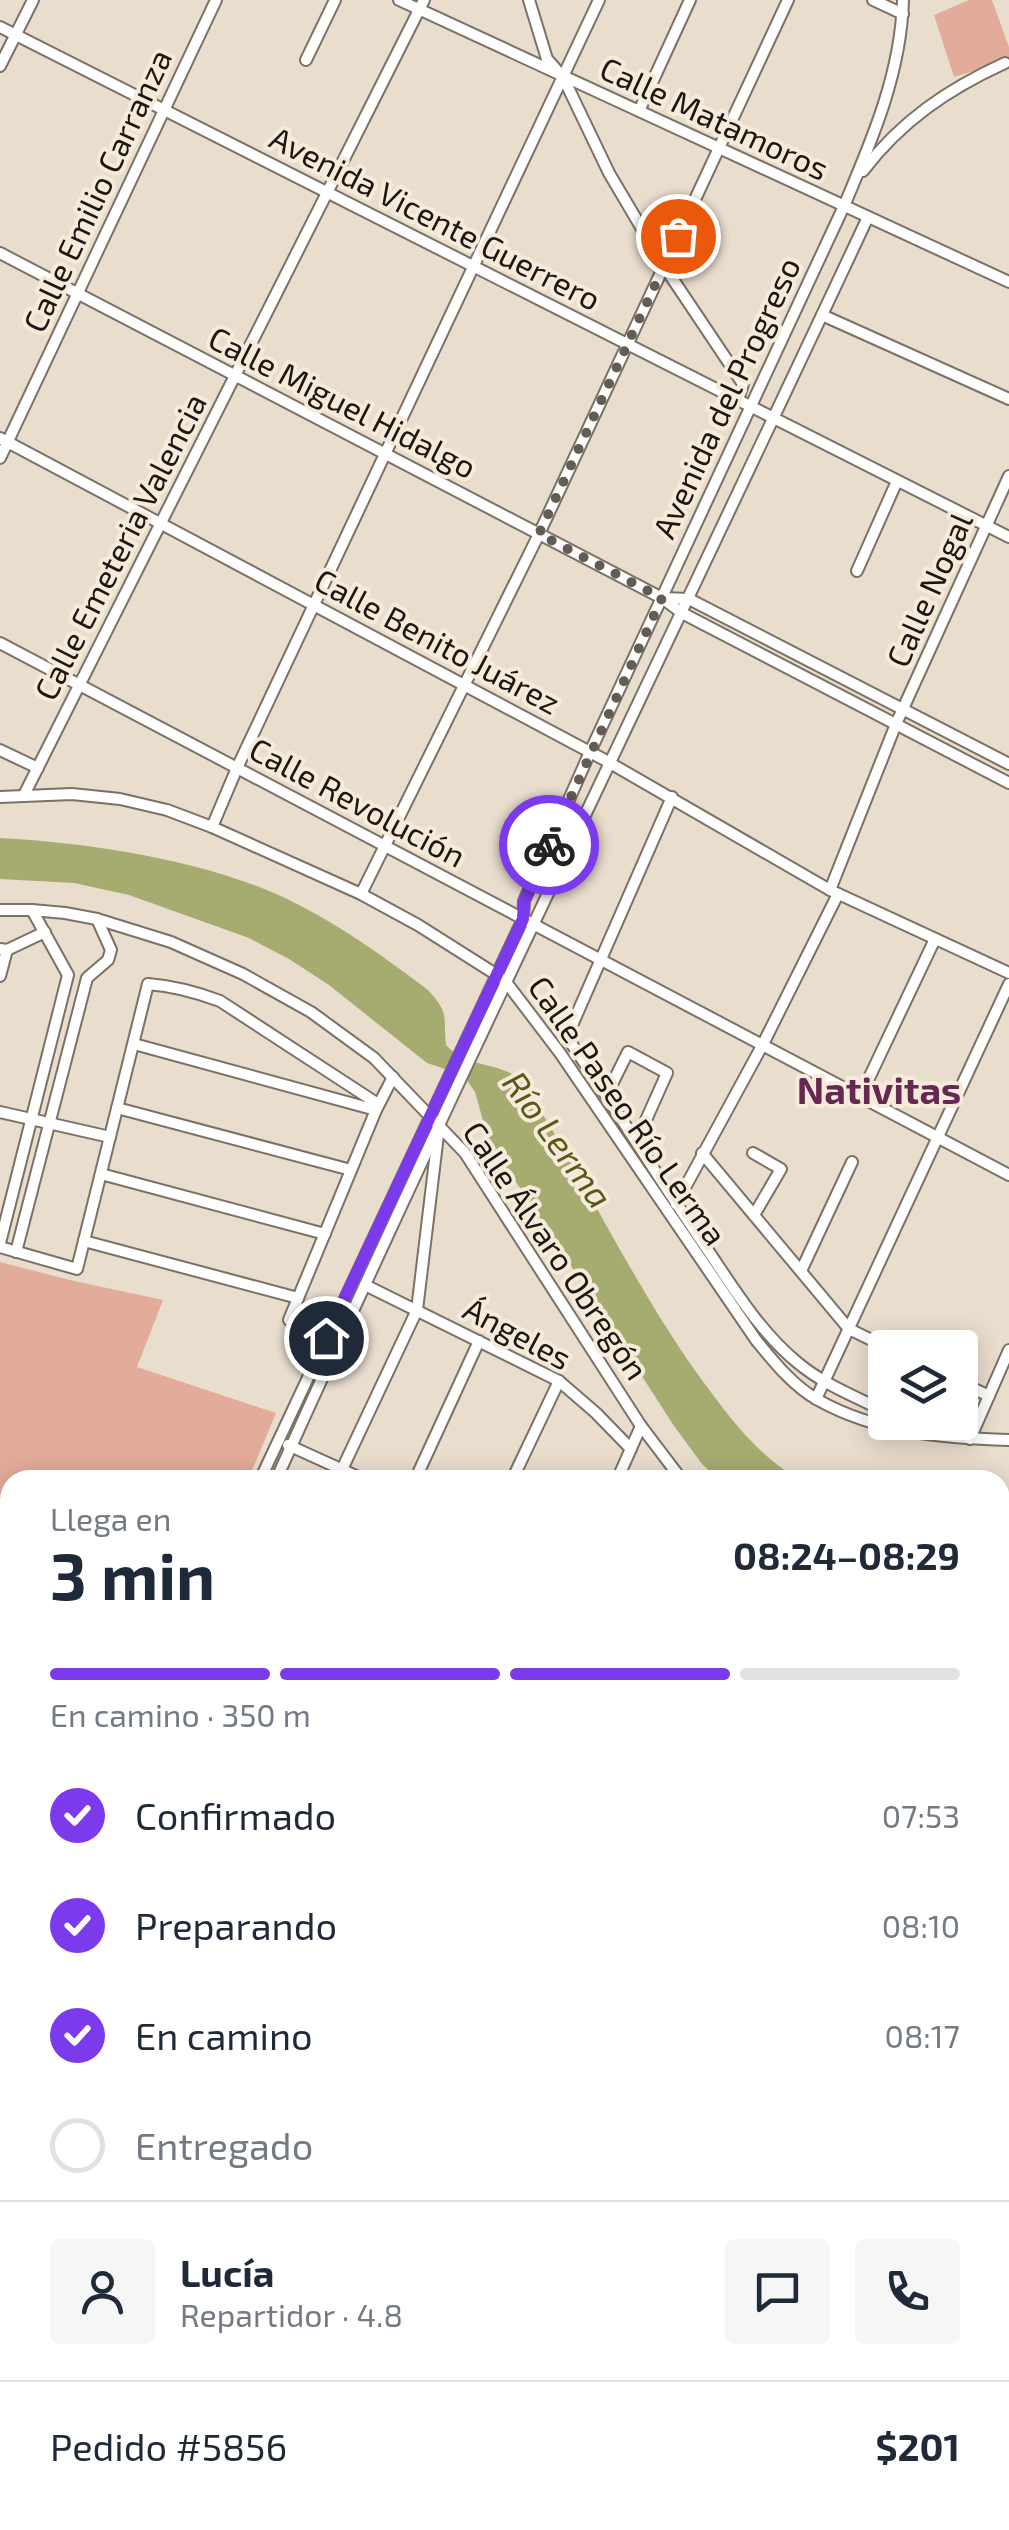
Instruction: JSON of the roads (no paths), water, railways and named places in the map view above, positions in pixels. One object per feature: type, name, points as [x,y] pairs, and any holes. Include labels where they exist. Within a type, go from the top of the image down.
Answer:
[{"type":"street","points":[[0,66],[34,0]]},
{"type":"street","name":"Calle Emilio Carranza","points":[[0,458],[4,440],[78,294],[216,0]]},
{"type":"street","points":[[306,60],[335,0]]},
{"type":"street","name":"Calle Matamoros","points":[[399,0],[422,5],[563,77],[1009,282]]},
{"type":"street","points":[[530,0],[547,59],[563,77],[609,173],[664,266],[743,384],[738,400]]},
{"type":"street","points":[[212,827],[599,0]]},
{"type":"street","points":[[639,111],[690,0]]},
{"type":"street","points":[[361,894],[539,534],[788,0]]},
{"type":"street","points":[[873,0],[902,14]]},
{"type":"street","name":"Avenida del Progreso","points":[[528,922],[524,902],[872,139],[894,70],[903,0]]},
{"type":"street","name":"Calle Emeteria Valencia","points":[[24,795],[422,5]]},
{"type":"street","name":"Avenida Vicente Guerrero","points":[[0,27],[1009,537]]},
{"type":"street","points":[[853,184],[904,124],[969,80],[1005,63]]},
{"type":"street","name":"Avenida del Progreso","points":[[528,922],[543,908],[868,217]]},
{"type":"street","name":"Calle Miguel Hidalgo","points":[[0,253],[662,598]]},
{"type":"street","points":[[822,315],[1009,399]]},
{"type":"street","name":"Calle Benito Juárez","points":[[4,440],[609,762],[834,892],[1009,973]]},
{"type":"street","name":"Calle Nogal","points":[[676,1204],[763,1044],[834,892],[896,724],[1009,476]]},
{"type":"street","points":[[857,571],[898,481]]},
{"type":"street","points":[[662,598],[689,600],[746,627],[1009,764]]},
{"type":"street","points":[[662,598],[682,613],[1009,783]]},
{"type":"street","name":"Calle Revolución","points":[[0,642],[1009,1175]]},
{"type":"street","points":[[0,750],[38,768]]},
{"type":"street","name":"Calle Paseo Río Lerma","points":[[0,797],[72,794],[120,799],[167,810],[361,894],[502,978],[560,1054],[756,1340],[783,1373],[816,1399],[868,1422]]},
{"type":"street","points":[[672,798],[566,1040],[607,1094],[676,1204],[770,1338],[824,1383],[868,1403]]},
{"type":"street","name":"Calle Álvaro Obregón","points":[[0,910],[97,918],[171,942],[243,974],[311,1012],[374,1058],[465,1153],[641,1426],[674,1470]]},
{"type":"street","points":[[32,910],[68,975],[0,1245],[77,1269],[148,984],[185,989],[220,1001],[377,1107]]},
{"type":"street","points":[[16,1252],[86,978],[108,960],[111,950],[97,918]]},
{"type":"street","points":[[264,1470],[528,922]]},
{"type":"street","points":[[0,976],[3,950],[44,932]]},
{"type":"street","points":[[860,1097],[935,938]]},
{"type":"street","points":[[68,975],[86,978]]},
{"type":"street","points":[[816,1399],[1009,984]]},
{"type":"street","points":[[134,1044],[377,1107]]},
{"type":"street","points":[[607,1094],[628,1052],[667,1073],[636,1140]]},
{"type":"street","points":[[289,1320],[392,1077]]},
{"type":"street","points":[[118,1108],[351,1170]]},
{"type":"street","points":[[0,1112],[110,1137]]},
{"type":"street","points":[[281,1470],[434,1120]]},
{"type":"street","points":[[342,1470],[417,1310],[434,1120]]},
{"type":"street","points":[[702,1153],[849,1329],[868,1338]]},
{"type":"street","points":[[753,1153],[781,1169],[754,1215]]},
{"type":"street","points":[[800,1271],[852,1162]]},
{"type":"street","points":[[101,1174],[324,1234]]},
{"type":"street","points":[[84,1241],[298,1298]]},
{"type":"street","name":"Ángeles","points":[[364,1285],[559,1381],[631,1449]]},
{"type":"street","points":[[420,1470],[480,1341]]},
{"type":"street","points":[[978,1421],[1009,1350]]},
{"type":"street","points":[[517,1470],[559,1381]]},
{"type":"street","points":[[978,1391],[989,1396]]},
{"type":"street","points":[[622,1470],[641,1426]]},
{"type":"street","name":"Calle Paseo Río Lerma","points":[[978,1439],[1009,1440]]},
{"type":"street","points":[[278,1440],[332,1470]]},
{"type":"water","name":"Río Lerma","points":[[0,838],[71,844],[219,873],[304,907],[428,990],[443,1010],[446,1045],[454,1053],[504,1070],[522,1081],[675,1341],[732,1420],[784,1470],[708,1470],[702,1464],[489,1142],[475,1092],[466,1079],[427,1063],[329,985],[249,938],[129,895],[74,883],[0,879]]},
{"type":"district","name":"Nativitas","points":[[879,1091]]}]
